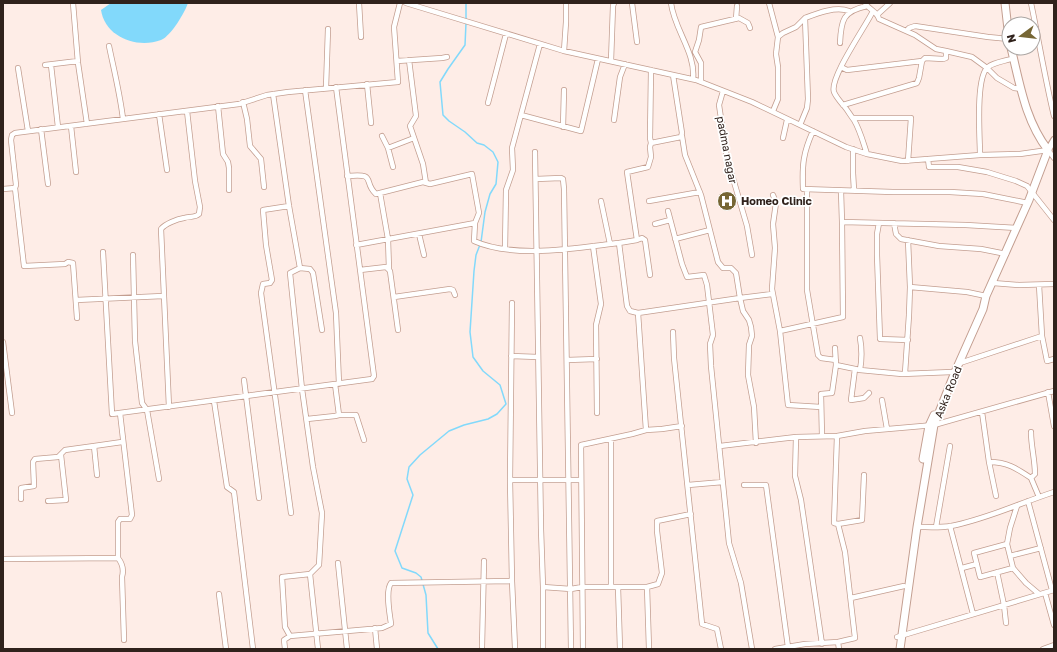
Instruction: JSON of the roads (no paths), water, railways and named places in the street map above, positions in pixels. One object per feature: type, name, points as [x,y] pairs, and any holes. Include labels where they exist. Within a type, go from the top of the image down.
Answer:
[{"type":"highway","points":[[1005,3],[1006,16]]},
{"type":"highway","points":[[1014,58],[1028,114],[1038,138],[1048,150]]},
{"type":"highway","name":"Aska Road","points":[[900,649],[900,637],[932,426],[983,308],[986,296],[1028,203],[1048,150]]},
{"type":"highway","points":[[896,649],[900,637],[904,586],[932,426],[952,372],[986,296]]},
{"type":"main road","points":[[1048,150],[1054,140]]},
{"type":"street","points":[[73,3],[78,61],[87,124]]},
{"type":"street","points":[[360,3],[361,37]]},
{"type":"street","points":[[78,318],[73,263],[24,266],[15,188],[16,185],[11,140],[12,135],[15,133],[41,129],[218,106],[243,102],[273,94],[398,82],[394,27],[400,3]]},
{"type":"street","points":[[406,3],[564,51],[693,79],[773,111],[787,120],[846,147],[867,154],[908,161],[980,155],[1020,154],[1048,150],[1054,158]]},
{"type":"street","points":[[564,51],[566,3]]},
{"type":"street","points":[[611,61],[614,3]]},
{"type":"street","points":[[632,3],[637,42]]},
{"type":"street","points":[[672,3],[673,14],[694,70],[693,79]]},
{"type":"street","points":[[769,3],[778,37],[776,54],[778,67],[778,98],[773,111]]},
{"type":"street","points":[[867,154],[853,118],[834,92],[833,88],[834,82],[841,68],[876,13],[890,3]]},
{"type":"street","points":[[1031,3],[1043,69],[1054,116]]},
{"type":"street","points":[[840,43],[841,31],[846,15],[849,11],[866,4],[876,13],[879,19],[915,35],[936,49],[972,57],[987,68],[997,78],[1014,88],[1021,89]]},
{"type":"street","points":[[736,19],[737,6]]},
{"type":"street","points":[[778,37],[782,33],[796,27],[805,18],[842,8],[849,11]]},
{"type":"street","points":[[701,82],[701,63],[695,52],[699,40],[700,28],[705,25],[739,18],[745,20],[750,28]]},
{"type":"street","points":[[800,125],[807,108],[808,99],[805,18]]},
{"type":"street","points":[[906,31],[915,26],[1001,38]]},
{"type":"street","points":[[326,88],[328,29]]},
{"type":"street","points":[[488,103],[506,34]]},
{"type":"street","points":[[505,249],[506,190],[513,170],[512,148],[540,44]]},
{"type":"street","points":[[109,46],[120,97],[122,119]]},
{"type":"street","points":[[841,68],[847,70],[922,61],[925,58],[943,59],[946,58],[946,51]]},
{"type":"street","points":[[397,61],[447,57]]},
{"type":"street","points":[[521,115],[581,131],[598,58]]},
{"type":"street","points":[[980,155],[979,89],[983,75],[987,68],[1014,58]]},
{"type":"street","points":[[409,60],[416,116],[410,126],[423,164],[426,183]]},
{"type":"street","points":[[58,127],[48,65],[78,61]]},
{"type":"street","points":[[843,105],[917,83],[920,78],[922,61]]},
{"type":"street","points":[[614,120],[620,76],[625,64]]},
{"type":"street","points":[[18,68],[28,131]]},
{"type":"street","points":[[637,240],[627,172],[648,167],[651,157],[651,70]]},
{"type":"street","points":[[673,75],[681,137],[685,155],[700,192],[718,262],[723,268],[731,268],[736,273],[743,311],[750,320],[752,336],[749,345],[748,375],[754,407],[756,443]]},
{"type":"street","points":[[367,84],[371,123]]},
{"type":"street","points":[[103,252],[112,414],[372,379],[374,376],[336,87]]},
{"type":"street","points":[[305,90],[336,314],[339,415]]},
{"type":"street","points":[[563,127],[564,90]]},
{"type":"street","name":"padma nagar","points":[[724,91],[719,105],[727,158],[747,226],[752,255]]},
{"type":"street","points":[[273,94],[289,206],[300,268]]},
{"type":"street","points":[[243,102],[247,119],[250,146],[261,159],[264,187]]},
{"type":"street","points":[[218,106],[223,154],[228,162],[229,168],[229,190]]},
{"type":"street","points":[[169,407],[161,229],[163,226],[183,218],[197,217],[200,207],[195,181],[187,110]]},
{"type":"street","points":[[160,114],[167,170]]},
{"type":"street","points":[[853,118],[912,118],[908,161]]},
{"type":"street","points":[[783,138],[787,120]]},
{"type":"street","points":[[71,126],[76,172]]},
{"type":"street","points":[[41,129],[48,184]]},
{"type":"street","points":[[813,131],[806,146],[803,159],[803,189],[841,191],[956,192],[983,194],[1028,203]]},
{"type":"street","points":[[382,136],[388,148],[393,167]]},
{"type":"street","points":[[652,143],[681,137]]},
{"type":"street","points":[[388,148],[414,138]]},
{"type":"street","points":[[854,149],[854,190]]},
{"type":"street","points":[[535,152],[543,649]]},
{"type":"street","points":[[928,159],[929,167],[958,167],[987,172],[1027,186],[1054,220]]},
{"type":"street","points":[[347,176],[360,175],[367,177],[373,191],[376,194],[423,182],[430,184],[472,174],[479,213],[474,223],[474,241],[483,245],[505,249],[537,250],[593,246],[642,238],[645,240],[650,275]]},
{"type":"street","points":[[536,179],[563,179],[571,649]]},
{"type":"street","points":[[3,190],[15,188]]},
{"type":"street","points":[[807,190],[807,290],[819,357],[857,370],[918,374],[952,372]]},
{"type":"street","points":[[780,331],[843,317],[841,191]]},
{"type":"street","points":[[649,201],[700,192]]},
{"type":"street","points":[[380,193],[388,240],[389,269],[398,330]]},
{"type":"street","points":[[773,194],[776,203],[773,224],[775,248],[772,294],[780,331],[788,404],[821,407]]},
{"type":"street","points":[[601,201],[610,244]]},
{"type":"street","points":[[289,206],[264,210],[266,245],[272,280],[270,283],[263,284],[261,293],[291,513]]},
{"type":"street","points":[[668,211],[682,264],[687,277],[704,275],[707,285],[713,335],[710,344],[711,366],[729,543],[741,583],[752,649]]},
{"type":"street","points":[[655,224],[670,220]]},
{"type":"street","points":[[842,222],[966,225],[1017,228]]},
{"type":"street","points":[[356,245],[474,223]]},
{"type":"street","points":[[879,223],[877,234],[877,255],[880,339],[908,340]]},
{"type":"street","points":[[894,223],[898,237],[908,240],[939,246],[981,249],[1006,254]]},
{"type":"street","points":[[675,239],[710,230]]},
{"type":"street","points":[[419,234],[424,255]]},
{"type":"street","points":[[905,373],[910,287],[908,240]]},
{"type":"street","points":[[618,243],[627,306],[630,311],[638,313],[772,294]]},
{"type":"street","points":[[593,246],[601,304],[596,325],[597,413]]},
{"type":"street","points":[[134,256],[136,341],[142,403],[147,410],[159,479]]},
{"type":"street","points":[[360,270],[386,267],[389,269]]},
{"type":"street","points":[[290,636],[285,627],[282,576],[310,574],[319,565],[322,513],[313,467],[302,389],[290,273],[300,268],[310,269],[313,273],[322,330]]},
{"type":"street","points":[[993,283],[1019,285],[1054,284]]},
{"type":"street","points":[[1039,285],[1042,336],[1047,361],[1054,359]]},
{"type":"street","points":[[910,287],[967,292],[986,296]]},
{"type":"street","points":[[394,297],[450,289],[453,290],[455,295]]},
{"type":"street","points":[[76,300],[163,296]]},
{"type":"street","points":[[512,303],[510,480],[515,648]]},
{"type":"street","points":[[638,313],[646,430]]},
{"type":"street","points":[[673,332],[702,624],[717,629],[721,649]]},
{"type":"street","points":[[960,363],[1042,336]]},
{"type":"street","points":[[860,338],[862,361],[857,370],[851,400],[864,398],[869,393]]},
{"type":"street","points":[[3,342],[12,413]]},
{"type":"street","points":[[822,436],[821,394],[832,393],[836,362],[835,348]]},
{"type":"street","points":[[511,356],[538,357]]},
{"type":"street","points":[[567,360],[597,359]]},
{"type":"street","points":[[244,380],[259,498]]},
{"type":"street","points":[[720,446],[796,438],[837,436],[865,431],[932,426],[1054,391]]},
{"type":"street","points":[[1048,392],[1054,426]]},
{"type":"street","points":[[882,400],[887,429]]},
{"type":"street","points":[[214,401],[227,487],[234,492],[253,649]]},
{"type":"street","points":[[982,412],[989,462],[996,496]]},
{"type":"street","points":[[120,413],[122,442],[132,515],[130,519],[120,519],[118,522],[118,558],[121,561],[123,572],[124,640]]},
{"type":"street","points":[[306,419],[339,415],[356,415],[364,440]]},
{"type":"street","points":[[583,649],[581,445],[646,430],[662,430],[682,426]]},
{"type":"street","points":[[1031,432],[1035,474],[1031,478]]},
{"type":"street","points":[[837,436],[834,524],[862,520],[864,475]]},
{"type":"street","points":[[610,438],[611,586]]},
{"type":"street","points":[[796,438],[795,476],[802,500],[822,644]]},
{"type":"street","points":[[21,499],[21,488],[34,486],[33,462],[35,459],[58,457],[65,450],[122,442]]},
{"type":"street","points":[[94,446],[97,476]]},
{"type":"street","points":[[936,527],[950,446]]},
{"type":"street","points":[[48,501],[66,500],[61,455]]},
{"type":"street","points":[[989,462],[1001,462],[1015,467],[1031,478],[1039,497]]},
{"type":"street","points":[[510,480],[581,480]]},
{"type":"street","points":[[688,485],[723,482]]},
{"type":"street","points":[[744,485],[766,485],[788,647]]},
{"type":"street","points":[[917,527],[950,526],[1017,506],[1054,492]]},
{"type":"street","points":[[900,637],[1053,590],[1028,501]]},
{"type":"street","points":[[1017,506],[1007,544],[1013,568],[1026,583],[1039,594]]},
{"type":"street","points":[[543,587],[571,589],[611,586],[647,587],[658,584],[662,573],[657,521],[691,514]]},
{"type":"street","points":[[775,649],[806,647],[855,638],[845,552],[838,524]]},
{"type":"street","points":[[950,526],[973,614]]},
{"type":"street","points":[[1007,544],[974,553],[980,577],[1013,568]]},
{"type":"street","points":[[1010,556],[1041,548]]},
{"type":"street","points":[[3,559],[118,558]]},
{"type":"street","points":[[482,647],[484,561]]},
{"type":"street","points":[[338,563],[347,649]]},
{"type":"street","points":[[962,568],[977,564]]},
{"type":"street","points":[[997,572],[1006,623]]},
{"type":"street","points":[[310,574],[318,649]]},
{"type":"street","points":[[285,649],[284,640],[290,636],[376,628],[391,624],[388,586],[391,583],[512,581]]},
{"type":"street","points":[[618,586],[620,649]]},
{"type":"street","points":[[851,598],[904,586]]},
{"type":"street","points":[[647,587],[649,649]]},
{"type":"street","points":[[1045,593],[1054,625]]},
{"type":"street","points":[[219,594],[226,649]]},
{"type":"street","points":[[376,628],[377,649]]},
{"type":"street","points":[[838,642],[839,649]]},
{"type":"street","points":[[1043,649],[1054,645]]},
{"type":"water","points":[[111,3],[188,3],[177,23],[165,38],[142,43],[133,42],[115,34],[109,27],[101,10]]},
{"type":"waterway","points":[[466,3],[466,19]]},
{"type":"waterway","points":[[438,649],[428,633],[426,595],[421,577],[416,573],[402,568],[395,551],[413,495],[407,479],[409,467],[420,455],[449,431],[464,425],[488,419],[497,414],[506,404],[500,385],[483,371],[473,357],[470,332],[476,255],[481,242],[485,212],[490,194],[496,184],[498,162],[493,152],[484,145],[477,143],[443,115],[440,82],[465,45],[466,23]]},
{"type":"place","name":"Homeo Clinic","points":[[727,201]]}]
